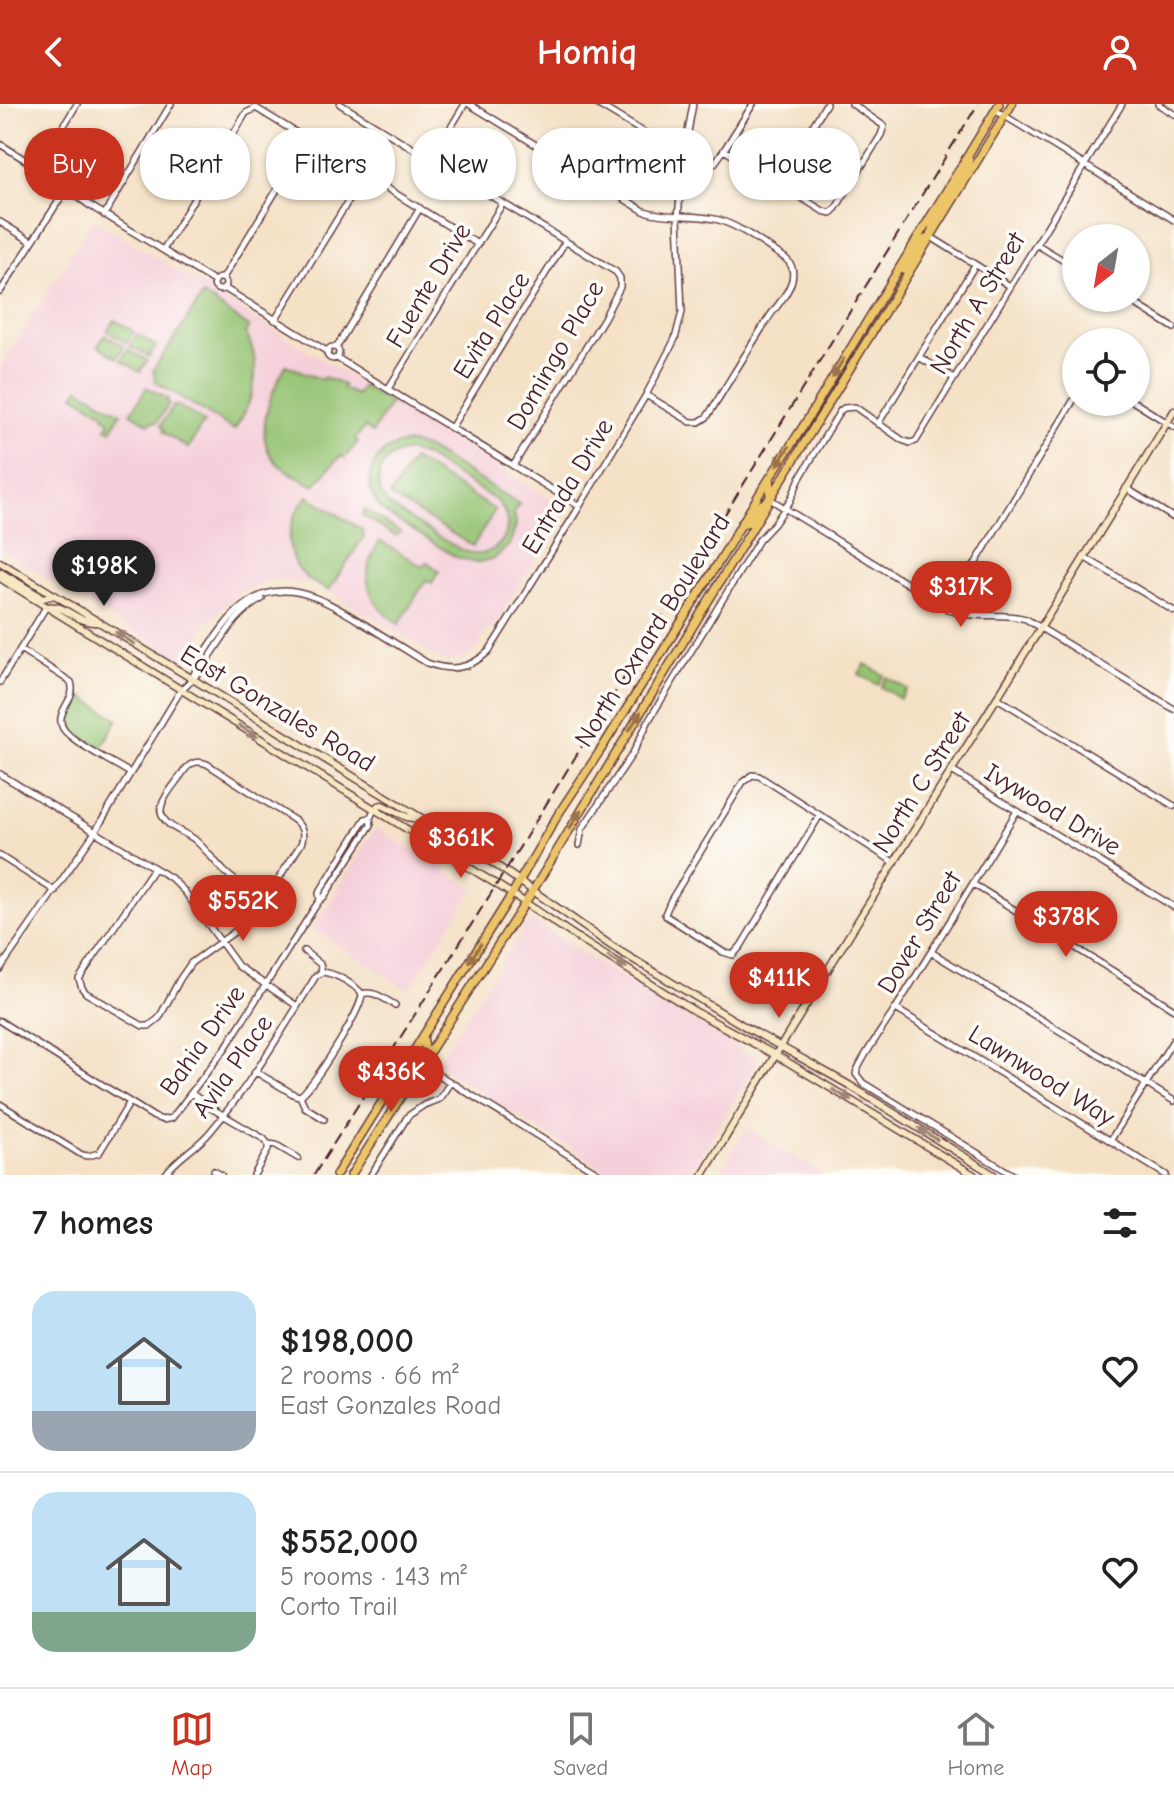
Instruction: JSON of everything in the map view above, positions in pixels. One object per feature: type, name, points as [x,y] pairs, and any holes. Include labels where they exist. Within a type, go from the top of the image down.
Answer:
[{"type":"main road","name":"North Oxnard Boulevard","points":[[351,1175],[526,902],[1012,104]]},
{"type":"main road","name":"North Oxnard Boulevard","points":[[336,1175],[855,341],[997,107]]},
{"type":"main road","points":[[855,341],[873,320],[920,243],[931,237],[933,223],[967,166],[971,149]]},
{"type":"main road","name":"North C Street","points":[[703,1175],[1126,488],[1170,425],[1174,411]]},
{"type":"main road","points":[[741,524],[750,522],[759,506],[770,499],[770,477]]},
{"type":"main road","name":"East Gonzales Road","points":[[0,562],[423,819],[613,947],[849,1085],[994,1175]]},
{"type":"main road","points":[[0,572],[43,598],[55,595]]},
{"type":"main road","name":"East Gonzales Road","points":[[0,578],[526,902],[696,1012],[775,1055],[974,1175]]},
{"type":"main road","points":[[46,607],[55,605],[85,622],[98,622]]},
{"type":"main road","points":[[611,734],[617,751]]},
{"type":"main road","points":[[374,810],[382,805],[407,817],[423,819]]},
{"type":"main road","points":[[666,992],[672,982]]},
{"type":"main road","points":[[395,1082],[403,1081],[421,1063],[419,1059],[425,1048],[423,1036]]},
{"type":"street","points":[[62,128],[77,104]]},
{"type":"street","points":[[104,215],[171,104]]},
{"type":"street","name":"Domingo Place","points":[[340,104],[411,148]]},
{"type":"street","points":[[452,128],[467,104],[644,211],[655,215],[718,219],[791,263],[792,280],[785,295],[707,417],[691,422],[646,395]]},
{"type":"street","points":[[597,104],[637,128]]},
{"type":"street","name":"Entrada Drive","points":[[689,128],[693,104]]},
{"type":"street","points":[[713,164],[753,104]]},
{"type":"street","points":[[811,128],[826,104]]},
{"type":"street","points":[[852,104],[884,126],[860,169]]},
{"type":"street","name":"North A Street","points":[[878,424],[906,442],[916,441],[1122,104]]},
{"type":"street","points":[[1158,104],[1174,114]]},
{"type":"street","points":[[997,107],[1005,116],[1174,220]]},
{"type":"street","points":[[163,250],[243,117],[251,109],[259,109],[290,128]]},
{"type":"street","points":[[0,144],[24,159]]},
{"type":"street","points":[[724,150],[729,153]]},
{"type":"street","points":[[395,193],[476,243]]},
{"type":"street","points":[[0,292],[59,200]]},
{"type":"street","points":[[83,200],[215,282],[216,288],[224,288],[328,352],[331,358],[337,358],[579,506]]},
{"type":"street","points":[[215,282],[223,278],[271,200]]},
{"type":"street","points":[[275,320],[349,200]]},
{"type":"street","name":"Domingo Place","points":[[498,200],[616,272],[620,278],[620,287],[604,318],[513,466]]},
{"type":"street","name":"Entrada Drive","points":[[0,969],[95,832],[181,690],[192,680],[195,670],[227,622],[253,599],[277,591],[316,596],[427,663],[451,669],[481,659],[495,642],[579,506],[672,347],[680,323],[680,200]]},
{"type":"street","points":[[805,200],[831,213],[841,200]]},
{"type":"street","name":"Fuente Drive","points":[[388,389],[503,203]]},
{"type":"street","points":[[336,348],[420,208]]},
{"type":"street","points":[[0,222],[31,241]]},
{"type":"street","points":[[931,237],[1010,286]]},
{"type":"street","name":"Evita Place","points":[[451,428],[565,242]]},
{"type":"street","points":[[1036,244],[1062,260]]},
{"type":"street","points":[[579,845],[582,829],[624,769],[649,720],[759,540],[793,496],[806,467],[840,411],[850,406],[861,410],[878,424],[975,265]]},
{"type":"street","points":[[223,278],[226,283],[224,288]]},
{"type":"street","points":[[1148,312],[1174,328]]},
{"type":"street","points":[[328,352],[336,348]]},
{"type":"street","points":[[336,348],[339,352],[337,358]]},
{"type":"street","points":[[919,357],[954,378]]},
{"type":"street","points":[[1150,412],[1170,425]]},
{"type":"street","points":[[948,609],[1064,416]]},
{"type":"street","points":[[1126,488],[1174,518]]},
{"type":"street","points":[[770,499],[948,609],[970,616],[1013,615],[1026,619],[1174,709]]},
{"type":"street","points":[[1084,557],[1174,611]]},
{"type":"street","points":[[0,682],[46,607]]},
{"type":"street","points":[[20,649],[71,682],[72,697],[61,720],[68,735],[130,773]]},
{"type":"street","points":[[997,698],[1174,806]]},
{"type":"street","points":[[154,868],[79,979],[86,993],[146,1027],[159,1018],[191,963],[250,921],[265,900],[301,844],[303,831],[299,823],[209,765],[198,761],[190,764],[163,802],[161,811],[165,820],[195,840],[225,872],[265,900]]},
{"type":"street","name":"Ivywood Drive","points":[[952,771],[1174,907]]},
{"type":"street","points":[[0,774],[178,884],[238,966],[297,1006]]},
{"type":"street","points":[[820,815],[733,955],[723,952],[666,916],[671,900],[747,778],[752,775],[759,776],[820,815],[895,863]]},
{"type":"street","name":"Bahia Drive","points":[[130,1102],[154,1117],[167,1120],[175,1114],[226,1047],[371,825],[374,810]]},
{"type":"street","name":"Dover Street","points":[[1013,1175],[863,1083],[856,1074],[857,1067],[1017,811]]},
{"type":"street","name":"Bahia Drive","points":[[320,900],[319,893],[365,819],[370,818]]},
{"type":"street","points":[[338,875],[354,843],[352,840]]},
{"type":"street","points":[[0,856],[55,891]]},
{"type":"street","points":[[973,884],[1174,1009]]},
{"type":"street","points":[[256,1072],[295,1095],[305,1093],[361,1002],[362,994],[358,989],[330,973],[322,972],[320,964],[304,951]]},
{"type":"street","points":[[931,952],[1174,1101]]},
{"type":"street","name":"Avila Place","points":[[165,1175],[177,1159],[202,1141],[223,1115],[256,1072],[316,976],[322,972]]},
{"type":"street","points":[[362,994],[374,993],[395,1005]]},
{"type":"street","name":"Lawnwood Way","points":[[896,1009],[1166,1175]]},
{"type":"street","points":[[0,1021],[130,1102],[99,1153],[88,1156],[0,1104]]},
{"type":"street","points":[[1110,1141],[1174,1039]]},
{"type":"street","points":[[421,1063],[601,1175]]},
{"type":"street","points":[[371,1175],[408,1116],[439,1099],[450,1083]]},
{"type":"street","points":[[191,1093],[268,1144],[268,1150],[254,1175]]},
{"type":"street","points":[[300,1096],[305,1107],[324,1119]]},
{"type":"street","points":[[268,1144],[276,1145],[298,1158]]},
{"type":"street","points":[[214,1171],[221,1175]]},
{"type":"shaded area","points":[[93,219],[563,507],[564,512],[550,530],[551,535],[492,629],[487,630],[480,640],[481,646],[464,658],[442,660],[328,591],[285,578],[265,581],[223,606],[206,623],[187,660],[182,661],[69,592],[68,586],[55,579],[50,580],[0,549],[0,367]]},
{"type":"shaded area","points":[[378,829],[474,888],[409,990],[313,929],[374,830]]},
{"type":"shaded area","points":[[534,921],[755,1059],[756,1065],[689,1175],[613,1175],[442,1068],[442,1055],[527,923]]},
{"type":"shaded area","points":[[747,1128],[824,1175],[718,1175]]},
{"type":"green space","points":[[203,295],[249,327],[245,332],[254,357],[254,382],[247,407],[234,430],[156,382],[153,371]]},
{"type":"green space","points":[[115,320],[134,331],[127,343],[107,331]]},
{"type":"green space","points":[[137,334],[156,346],[149,357],[130,346]]},
{"type":"green space","points":[[105,335],[124,346],[117,358],[98,346]]},
{"type":"green space","points":[[128,349],[147,361],[140,372],[121,360]]},
{"type":"green space","points":[[286,365],[322,380],[324,377],[344,385],[343,389],[357,395],[362,386],[390,403],[372,433],[365,427],[355,439],[358,442],[344,458],[340,456],[314,486],[276,462],[265,440],[266,414]]},
{"type":"green space","points":[[147,387],[168,399],[166,401],[169,403],[157,422],[149,424],[131,413]]},
{"type":"green space","points":[[79,388],[121,413],[111,430],[106,428],[110,421],[104,417],[105,414],[74,395]]},
{"type":"green space","points":[[177,405],[204,422],[188,448],[163,432],[161,425],[173,406]]},
{"type":"green space","points":[[410,443],[429,449],[519,504],[514,512],[516,525],[510,544],[495,558],[476,563],[456,557],[388,515],[372,493],[371,470],[376,460],[396,446]],"holes":[[[409,451],[425,456],[497,501],[505,513],[507,526],[503,540],[496,547],[484,553],[468,552],[388,504],[379,487],[380,470],[385,463],[391,457]]]},
{"type":"green space","points":[[413,459],[495,510],[473,546],[390,496]]},
{"type":"green space","points":[[308,496],[362,530],[364,536],[329,590],[306,577],[298,568],[290,548],[295,515]]},
{"type":"green space","points":[[365,510],[400,532],[398,535],[362,515]]},
{"type":"green space","points":[[380,541],[423,567],[427,562],[439,571],[432,583],[426,580],[399,624],[379,606],[369,587],[369,565]]},
{"type":"green space","points":[[865,664],[884,675],[878,685],[859,674]]},
{"type":"green space","points":[[887,677],[907,689],[900,699],[881,687]]},
{"type":"green space","points":[[81,696],[118,719],[101,748],[76,733],[67,720]]},
{"type":"railway","points":[[314,1175],[978,104]]}]
